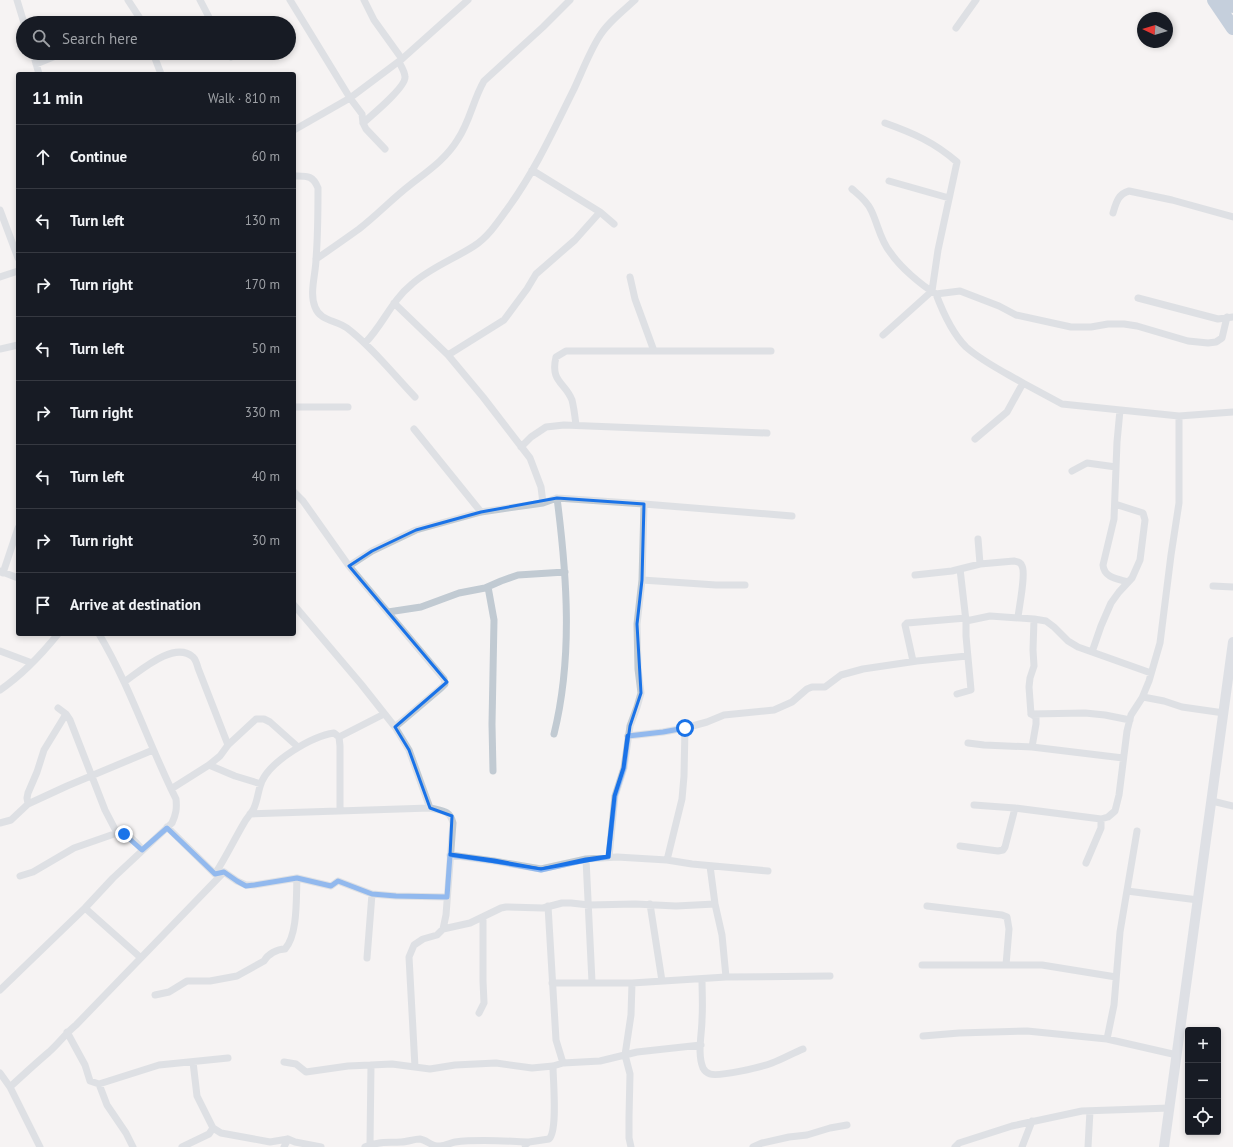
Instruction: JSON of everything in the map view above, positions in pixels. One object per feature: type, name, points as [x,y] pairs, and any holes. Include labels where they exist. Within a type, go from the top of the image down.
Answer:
[{"type":"highway","points":[[1214,0],[1233,28]]},
{"type":"highway","points":[[1229,0],[1233,6]]},
{"type":"main road","points":[[1164,1147],[1233,642]]},
{"type":"street","points":[[17,0],[22,16]]},
{"type":"street","points":[[128,0],[138,16]]},
{"type":"street","points":[[200,0],[208,16]]},
{"type":"street","points":[[290,0],[350,98],[362,114],[363,124],[385,149]]},
{"type":"street","points":[[363,124],[395,94],[405,81],[401,61],[374,20],[364,0]]},
{"type":"street","points":[[316,259],[360,228],[410,185],[432,169],[447,154],[469,120],[478,92],[484,81],[570,0]]},
{"type":"street","points":[[364,343],[376,330],[394,302],[412,284],[437,267],[474,246],[489,234],[509,207],[532,170],[559,121],[599,36],[625,8],[635,0]]},
{"type":"street","points":[[956,28],[976,0]]},
{"type":"street","points":[[296,129],[350,98],[401,61],[466,1]]},
{"type":"street","points":[[35,60],[38,72]]},
{"type":"street","points":[[36,64],[46,60]]},
{"type":"street","points":[[156,60],[160,72]]},
{"type":"street","points":[[885,123],[912,132],[949,154],[957,162],[938,250],[934,292],[942,311],[966,346],[1023,384],[1062,404],[1179,416],[1233,412]]},
{"type":"street","points":[[532,170],[600,212],[614,224]]},
{"type":"street","points":[[296,176],[310,177],[314,180],[318,188],[316,259],[313,293],[314,306],[318,313],[325,318],[344,326],[364,343],[415,397]]},
{"type":"street","points":[[889,181],[949,198]]},
{"type":"street","points":[[852,189],[868,204],[889,252],[908,272],[934,292]]},
{"type":"street","points":[[1113,213],[1118,198],[1129,191],[1172,200],[1233,218]]},
{"type":"street","points":[[0,210],[16,253]]},
{"type":"street","points":[[448,355],[504,320],[536,274],[575,240],[600,212]]},
{"type":"street","points":[[0,277],[16,272]]},
{"type":"street","points":[[630,276],[635,299],[654,350]]},
{"type":"street","points":[[883,335],[934,292],[960,291],[999,306],[1016,315],[1071,327],[1124,324],[1137,326],[1188,341],[1216,342],[1222,338],[1230,317]]},
{"type":"street","points":[[1138,298],[1218,319],[1230,317]]},
{"type":"street","points":[[394,302],[448,355],[483,397],[530,458],[536,470],[541,487],[543,503]]},
{"type":"street","points":[[0,349],[16,345]]},
{"type":"street","points":[[576,425],[571,398],[557,378],[554,367],[556,357],[566,351],[771,351]]},
{"type":"street","points":[[975,439],[1008,412],[1023,384]]},
{"type":"street","points":[[296,407],[348,407]]},
{"type":"street","points":[[1120,410],[1117,442],[1114,519],[1106,552],[1104,570],[1109,576],[1128,582]]},
{"type":"street","points":[[974,805],[1015,808],[1101,819],[1108,817],[1115,811],[1119,795],[1127,731],[1131,715],[1142,697],[1160,643],[1171,549],[1179,503],[1179,416]]},
{"type":"street","points":[[521,446],[546,427],[564,425],[767,433]]},
{"type":"street","points":[[414,429],[481,512]]},
{"type":"street","points":[[1072,471],[1086,463],[1116,467]]},
{"type":"street","points":[[296,494],[303,501],[349,566],[440,672],[444,679],[445,684],[394,727]]},
{"type":"street","points":[[349,566],[372,551],[416,530],[481,512],[543,503],[557,498],[792,516]]},
{"type":"street","points":[[554,734],[560,707],[566,661],[565,572],[557,498]]},
{"type":"street","points":[[608,857],[615,796],[624,768],[630,726],[638,707],[641,693],[637,651],[637,624],[642,580],[644,504]]},
{"type":"street","points":[[1092,652],[1111,603],[1118,592],[1132,578],[1140,560],[1144,520],[1143,513],[1114,504]]},
{"type":"street","points":[[16,534],[2,572],[16,577]]},
{"type":"street","points":[[978,539],[980,564]]},
{"type":"street","points":[[915,575],[960,569],[980,564],[1014,561],[1020,562],[1022,565],[1023,574],[1018,617]]},
{"type":"street","points":[[957,694],[971,690],[967,656],[966,620],[960,569]]},
{"type":"street","points":[[388,612],[420,607],[459,593],[488,587],[518,575],[565,572]]},
{"type":"street","points":[[642,580],[716,585],[745,585]]},
{"type":"street","points":[[1213,586],[1233,587]]},
{"type":"street","points":[[488,587],[494,620],[492,724],[493,771]]},
{"type":"street","points":[[296,607],[361,684],[410,750],[430,808]]},
{"type":"street","points":[[913,661],[905,625],[907,622],[966,620],[990,616],[1018,617],[1034,618],[1046,621],[1054,626],[1068,641],[1078,647],[1151,673]]},
{"type":"street","points":[[1031,714],[1029,687],[1034,666],[1034,618]]},
{"type":"street","points":[[0,690],[14,681],[56,636]]},
{"type":"street","points":[[0,990],[85,908],[142,849],[167,828],[172,823],[176,815],[176,799],[152,750],[124,682],[100,636]]},
{"type":"street","points":[[0,651],[32,663]]},
{"type":"street","points":[[124,682],[164,655],[182,652],[191,656],[198,668],[228,745]]},
{"type":"street","points":[[628,736],[685,728],[707,722],[724,715],[774,710],[792,702],[807,689],[812,687],[825,688],[845,673],[913,661],[967,656]]},
{"type":"street","points":[[1142,697],[1164,701],[1182,707],[1224,713]]},
{"type":"street","points":[[58,708],[66,714],[117,834]]},
{"type":"street","points":[[1031,714],[1085,713],[1130,720]]},
{"type":"street","points":[[28,804],[28,793],[44,750],[66,714]]},
{"type":"street","points":[[339,737],[384,714]]},
{"type":"street","points":[[1031,714],[1036,717],[1032,747]]},
{"type":"street","points":[[171,789],[220,756],[228,745],[252,722],[260,718],[270,722],[298,747]]},
{"type":"street","points":[[667,860],[682,799],[685,728]]},
{"type":"street","points":[[215,874],[254,808],[261,784],[271,768],[287,754],[298,747],[327,734],[334,733],[339,737]]},
{"type":"street","points":[[339,737],[340,811]]},
{"type":"street","points":[[968,743],[1032,747],[1123,758]]},
{"type":"street","points":[[0,823],[11,820],[28,804],[152,750]]},
{"type":"street","points":[[208,765],[235,776],[261,784]]},
{"type":"street","points":[[1212,801],[1233,806]]},
{"type":"street","points":[[250,814],[430,808],[446,812],[452,816],[453,823],[446,916],[443,929]]},
{"type":"street","points":[[960,846],[998,851],[1003,850],[1015,808]]},
{"type":"street","points":[[1086,863],[1101,828],[1101,819]]},
{"type":"street","points":[[167,828],[215,874]]},
{"type":"street","points":[[1107,1039],[1114,1006],[1120,932],[1137,831]]},
{"type":"street","points":[[20,876],[33,872],[74,848],[121,833],[127,835],[142,849]]},
{"type":"street","points":[[450,855],[494,861],[541,870],[586,860],[608,857],[667,860],[710,866],[768,871]]},
{"type":"street","points":[[586,860],[592,982]]},
{"type":"street","points":[[710,866],[715,904],[722,935],[726,977]]},
{"type":"street","points":[[215,874],[224,872],[246,886],[297,878],[331,886],[338,881],[372,894],[447,897]]},
{"type":"street","points":[[10,1087],[33,1064],[50,1051],[67,1032],[76,1026],[224,872]]},
{"type":"street","points":[[155,995],[169,992],[187,981],[210,981],[238,976],[264,961],[267,956],[278,949],[285,949],[289,944],[293,930],[297,878]]},
{"type":"street","points":[[1127,891],[1198,900]]},
{"type":"street","points":[[367,958],[372,894]]},
{"type":"street","points":[[415,1067],[409,957],[414,945],[423,939],[437,934],[443,929],[470,923],[500,908],[506,907],[543,908],[562,903],[588,905],[650,904],[676,906],[715,904]]},
{"type":"street","points":[[650,904],[662,981]]},
{"type":"street","points":[[548,906],[556,1040],[563,1063]]},
{"type":"street","points":[[927,906],[1007,917],[1009,929],[1006,965]]},
{"type":"street","points":[[85,908],[141,958]]},
{"type":"street","points":[[479,1013],[484,1003],[483,917]]},
{"type":"street","points":[[922,965],[1042,965],[1116,977]]},
{"type":"street","points":[[552,983],[632,983],[726,977],[830,976]]},
{"type":"street","points":[[702,979],[701,1045],[703,1068],[705,1071],[710,1074],[717,1075],[772,1063],[803,1049]]},
{"type":"street","points":[[631,1147],[629,1138],[631,1092],[630,1074],[625,1055],[631,1015],[632,983]]},
{"type":"street","points":[[923,1036],[959,1033],[1026,1031],[1107,1039],[1177,1055]]},
{"type":"street","points":[[67,1032],[85,1065],[90,1081],[99,1084],[159,1065],[228,1058]]},
{"type":"street","points":[[284,1062],[296,1064],[306,1072],[348,1066],[392,1064],[430,1069],[455,1065],[496,1063],[532,1068],[553,1066],[563,1063],[600,1061],[638,1052],[701,1045]]},
{"type":"street","points":[[193,1062],[197,1096],[213,1128],[221,1133],[270,1142],[288,1139],[294,1142],[321,1147]]},
{"type":"street","points":[[371,1065],[367,1146],[387,1142],[413,1144],[422,1139],[433,1145],[440,1146],[453,1142],[484,1140],[526,1145],[549,1139],[554,1132],[555,1109],[553,1066]]},
{"type":"street","points":[[0,1073],[10,1087],[40,1147]]},
{"type":"street","points":[[99,1084],[107,1105],[126,1132],[133,1147]]},
{"type":"street","points":[[955,1147],[959,1143],[1012,1126],[1082,1111],[1170,1108]]},
{"type":"street","points":[[1088,1147],[1090,1111]]},
{"type":"street","points":[[1022,1147],[1032,1121]]},
{"type":"street","points":[[753,1147],[762,1143],[807,1135],[830,1128],[847,1125]]},
{"type":"street","points":[[182,1147],[209,1134],[213,1128]]},
{"type":"street","points":[[284,1147],[288,1139]]},
{"type":"highlighted area","points":[[557,498],[644,504],[642,580],[637,624],[641,693],[630,726],[624,768],[615,796],[609,857],[541,869],[450,855],[452,816],[430,808],[409,750],[395,727],[447,682],[349,566],[372,551],[416,530],[481,512]]},
{"type":"route","points":[[124,834],[127,835],[142,850],[167,828],[215,874],[224,872],[246,886],[297,878],[331,886],[338,881],[372,894],[447,897],[450,855],[494,861],[541,870],[586,860],[608,857],[615,796],[624,768],[628,736],[685,728]]}]
